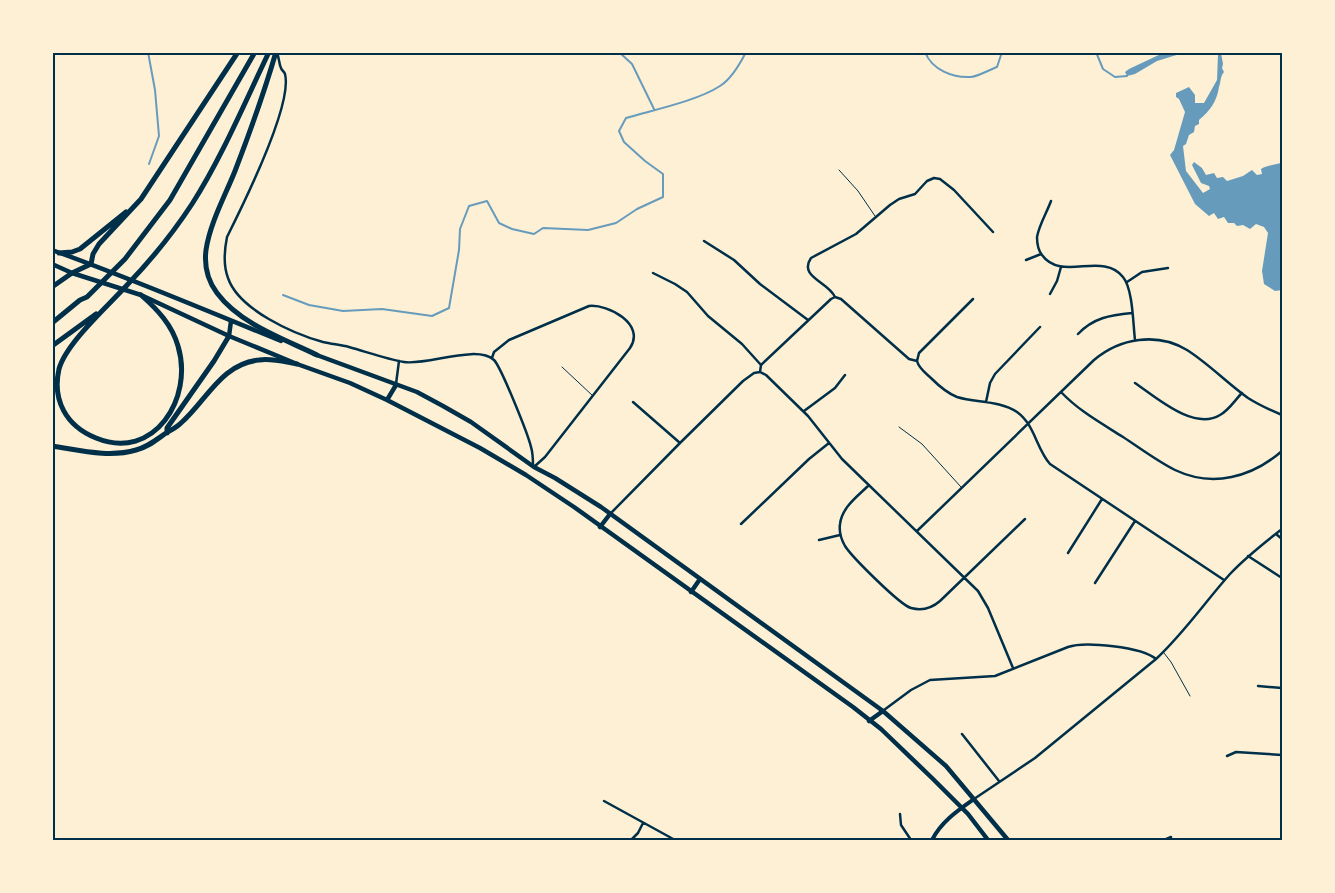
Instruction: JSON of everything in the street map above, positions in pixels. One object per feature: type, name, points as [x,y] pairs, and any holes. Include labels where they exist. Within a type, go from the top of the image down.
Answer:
[{"type":"highway","points":[[52,287],[72,273],[92,264],[93,254],[99,244],[141,199],[238,52]]},
{"type":"highway","points":[[52,323],[80,300],[87,297],[125,259],[170,200],[255,52]]},
{"type":"highway","points":[[141,295],[161,315],[174,334],[181,355],[182,378],[176,401],[165,421],[149,434],[129,442],[108,442],[89,435],[69,420],[62,412],[58,401],[58,380],[64,357],[74,341],[144,267],[192,204],[214,165],[268,52]]},
{"type":"highway","points":[[277,52],[257,116],[212,230],[206,250],[206,266],[209,279],[216,292],[241,315],[317,355]]},
{"type":"highway","points":[[59,253],[80,249],[141,199]]},
{"type":"highway","points":[[52,346],[107,307]]},
{"type":"highway","points":[[167,432],[167,428],[214,361],[229,336]]},
{"type":"highway","points":[[52,446],[106,453],[134,451],[148,445],[167,432],[171,432],[182,423],[220,380],[239,366],[251,361],[264,359],[297,364]]},
{"type":"main road","points":[[52,250],[92,264],[317,355],[417,392],[470,422],[534,467],[555,478],[610,514],[883,711],[946,766],[1008,840]]},
{"type":"main road","points":[[52,264],[72,273],[141,295],[229,336],[350,383],[480,448],[526,475],[853,707],[881,729],[914,759],[962,808],[988,840]]},
{"type":"main road","points":[[229,336],[231,321]]},
{"type":"main road","points":[[387,400],[396,385]]},
{"type":"main road","points":[[526,475],[534,467]]},
{"type":"main road","points":[[600,527],[610,514]]},
{"type":"main road","points":[[691,592],[700,579]]},
{"type":"main road","points":[[869,721],[883,711]]},
{"type":"street","points":[[277,52],[281,68],[285,74],[285,92],[282,107],[263,162],[227,238],[224,250],[224,266],[228,281],[251,307],[271,320],[324,342],[404,362],[471,354],[492,358],[503,375],[531,447],[534,467]]},
{"type":"street","points":[[917,361],[909,359],[841,299],[835,297],[830,289],[810,274],[807,267],[809,260],[813,255],[856,234],[894,202],[915,194],[927,181],[937,178],[954,190],[993,232]]},
{"type":"street","points":[[1051,201],[1038,234],[1037,242],[1041,254],[1049,262],[1061,266],[1109,267],[1120,273],[1126,282],[1135,340]]},
{"type":"street","points":[[704,241],[729,257],[760,284],[808,320]]},
{"type":"street","points":[[1026,260],[1041,254]]},
{"type":"street","points":[[1050,294],[1057,281],[1061,266]]},
{"type":"street","points":[[1126,282],[1142,272],[1168,268]]},
{"type":"street","points":[[653,273],[687,292],[708,316],[742,344],[761,366]]},
{"type":"street","points":[[760,372],[761,366],[808,320],[835,297]]},
{"type":"street","points":[[973,299],[919,353],[917,361],[920,368],[952,394],[1012,409],[1022,416],[1028,424],[1050,464],[1224,580]]},
{"type":"street","points":[[492,358],[498,348],[515,338],[584,307],[602,307],[629,323],[633,328],[634,338],[632,345],[594,397],[546,456],[534,467]]},
{"type":"street","points":[[1078,334],[1088,324],[1100,318],[1132,313]]},
{"type":"street","points":[[986,402],[990,383],[995,374],[1040,327]]},
{"type":"street","points":[[917,531],[1100,355],[1114,347],[1135,340],[1160,340],[1181,347],[1242,393],[1257,403],[1282,415]]},
{"type":"street","points":[[396,385],[399,360]]},
{"type":"street","points":[[610,514],[743,381],[754,373],[760,372],[766,375],[804,412],[829,443],[869,485],[974,586],[986,602],[1013,668]]},
{"type":"street","points":[[804,412],[835,388],[845,376]]},
{"type":"street","points":[[1135,383],[1186,416],[1200,420],[1220,415],[1242,393]]},
{"type":"street","points":[[1061,392],[1076,407],[1170,468],[1191,476],[1214,479],[1236,477],[1257,469],[1282,452]]},
{"type":"street","points":[[633,402],[680,443]]},
{"type":"street","points":[[741,524],[809,459],[829,443]]},
{"type":"street","points":[[869,485],[845,511],[840,523],[840,535],[849,552],[902,604],[910,608],[923,609],[936,604],[1025,519]]},
{"type":"street","points":[[1068,552],[1102,498]]},
{"type":"street","points":[[1095,583],[1135,521]]},
{"type":"street","points":[[932,840],[943,824],[962,808],[1041,753],[1163,652],[1224,580],[1248,556],[1282,529]]},
{"type":"street","points":[[1276,534],[1282,539]]},
{"type":"street","points":[[819,540],[840,535]]},
{"type":"street","points":[[1248,556],[1282,578]]},
{"type":"street","points":[[883,711],[911,690],[930,680],[990,677],[1068,646],[1090,643],[1145,652],[1156,658]]},
{"type":"street","points":[[1258,686],[1282,688]]},
{"type":"street","points":[[962,734],[999,781]]},
{"type":"street","points":[[1227,756],[1236,752],[1282,755]]},
{"type":"street","points":[[604,801],[675,840]]},
{"type":"street","points":[[900,814],[901,825],[911,840]]},
{"type":"street","points":[[631,840],[643,823]]},
{"type":"street","points":[[1164,840],[1171,836]]},
{"type":"lane","points":[[839,170],[858,191],[876,218]]},
{"type":"lane","points":[[562,367],[594,397]]},
{"type":"lane","points":[[899,427],[922,444],[962,488]]},
{"type":"lane","points":[[1163,652],[1171,662],[1190,696]]},
{"type":"water","points":[[1163,53],[1183,53],[1157,61],[1135,74],[1127,76],[1125,72],[1129,69]]},
{"type":"water","points":[[1215,53],[1221,53],[1224,72],[1215,101],[1199,120],[1199,124],[1195,126],[1194,132],[1189,135],[1186,144],[1183,146],[1186,171],[1203,193],[1210,189],[1209,186],[1201,183],[1192,165],[1194,162],[1202,168],[1206,175],[1214,173],[1217,178],[1223,177],[1227,181],[1243,176],[1252,170],[1257,175],[1262,174],[1261,169],[1263,168],[1282,164],[1282,290],[1275,291],[1264,284],[1262,271],[1268,233],[1264,227],[1256,224],[1250,229],[1243,225],[1237,226],[1234,223],[1228,223],[1224,217],[1218,219],[1214,213],[1209,216],[1195,204],[1170,155],[1174,150],[1185,112],[1179,99],[1176,97],[1176,93],[1189,87],[1195,95],[1195,103],[1204,103],[1217,80],[1218,55]]},
{"type":"waterway","points":[[148,52],[155,90],[159,136],[149,164]]},
{"type":"waterway","points":[[619,52],[632,64],[654,109]]},
{"type":"waterway","points":[[283,295],[309,305],[343,311],[382,309],[432,316],[449,308],[459,250],[460,229],[469,206],[487,201],[499,223],[512,229],[534,234],[543,228],[588,230],[616,223],[637,209],[663,197],[663,174],[624,142],[619,131],[626,118],[687,101],[720,86],[738,66],[746,52]]},
{"type":"waterway","points":[[925,52],[933,64],[944,72],[964,77],[981,74],[997,67],[1002,52]]},
{"type":"waterway","points":[[1096,52],[1103,69],[1115,77],[1127,76]]}]
